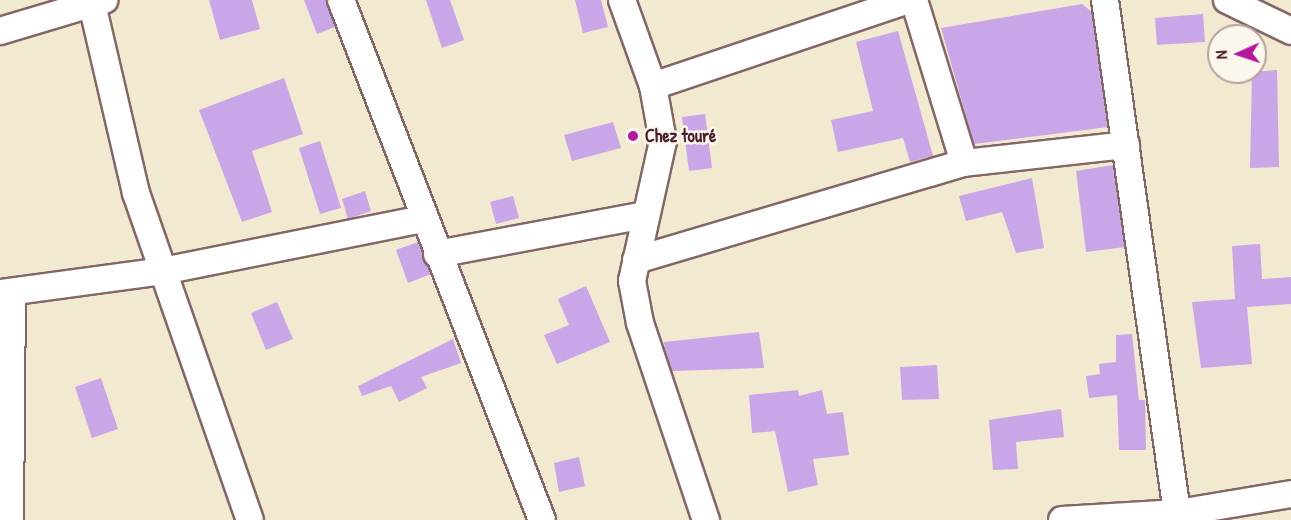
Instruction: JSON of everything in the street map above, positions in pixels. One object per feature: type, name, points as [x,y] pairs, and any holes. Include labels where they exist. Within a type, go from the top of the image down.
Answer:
[{"type":"street","points":[[341,0],[437,254],[542,520]]},
{"type":"street","points":[[622,0],[653,86],[663,141],[632,281],[640,323],[706,520]]},
{"type":"street","points":[[653,86],[909,0]]},
{"type":"street","points":[[914,0],[963,163]]},
{"type":"street","points":[[1105,0],[1178,517]]},
{"type":"street","points":[[1227,0],[1291,31]]},
{"type":"street","points":[[0,31],[98,2],[136,193],[250,520]]},
{"type":"street","points":[[636,260],[963,163],[1126,144]]},
{"type":"street","points":[[437,254],[646,215]]},
{"type":"street","points":[[10,520],[6,293],[164,271],[424,219]]},
{"type":"street","points":[[1062,520],[1178,517],[1291,494]]},
{"type":"building","points":[[209,0],[252,0],[260,29],[220,40]]},
{"type":"building","points":[[304,0],[326,0],[335,27],[317,34]]},
{"type":"building","points":[[426,0],[450,0],[464,40],[442,48]]},
{"type":"building","points":[[575,0],[601,0],[608,27],[583,33]]},
{"type":"building","points":[[1082,4],[1092,12],[1108,127],[974,144],[941,28]]},
{"type":"building","points":[[1203,14],[1205,42],[1157,45],[1155,18]]},
{"type":"building","points":[[898,31],[933,156],[910,162],[903,138],[838,152],[831,120],[873,111],[856,42]]},
{"type":"building","points":[[1277,70],[1279,167],[1250,168],[1252,84],[1267,84],[1267,71]]},
{"type":"building","points":[[284,78],[303,134],[252,151],[272,212],[242,222],[199,110]]},
{"type":"building","points":[[705,114],[712,168],[689,171],[682,117]]},
{"type":"building","points":[[613,122],[621,148],[572,161],[564,135]]},
{"type":"building","points":[[320,141],[341,208],[320,214],[299,148]]},
{"type":"building","points":[[1113,165],[1125,247],[1086,252],[1076,171]]},
{"type":"building","points":[[1032,178],[1044,248],[1016,253],[1002,212],[966,221],[959,196]]},
{"type":"building","points":[[365,191],[371,211],[348,219],[342,199]]},
{"type":"building","points":[[513,196],[519,218],[496,224],[490,202]]},
{"type":"building","points":[[418,242],[431,274],[408,283],[396,250]]},
{"type":"building","points":[[1260,244],[1262,279],[1291,277],[1291,304],[1247,307],[1252,364],[1201,368],[1192,302],[1235,299],[1232,246]]},
{"type":"building","points":[[586,286],[610,342],[557,364],[544,335],[569,325],[558,299]]},
{"type":"building","points":[[277,302],[293,339],[266,350],[251,313]]},
{"type":"building","points":[[759,332],[764,368],[672,371],[664,342]]},
{"type":"building","points":[[1132,334],[1139,400],[1145,400],[1146,450],[1119,450],[1117,395],[1089,398],[1086,376],[1100,374],[1099,364],[1116,362],[1116,335]]},
{"type":"building","points":[[453,339],[461,363],[421,377],[427,388],[399,402],[391,386],[362,396],[358,386]]},
{"type":"building","points":[[937,365],[939,399],[902,400],[900,367]]},
{"type":"building","points":[[101,378],[118,429],[92,438],[75,387]]},
{"type":"building","points":[[798,390],[799,396],[822,390],[827,414],[843,412],[849,455],[813,459],[818,485],[788,492],[775,431],[752,433],[749,395]]},
{"type":"building","points":[[1061,409],[1064,437],[1016,442],[1018,469],[993,470],[989,420]]},
{"type":"building","points":[[579,457],[585,486],[559,492],[554,463]]},
{"type":"place","name":"Chez touré","points":[[633,136]]}]
